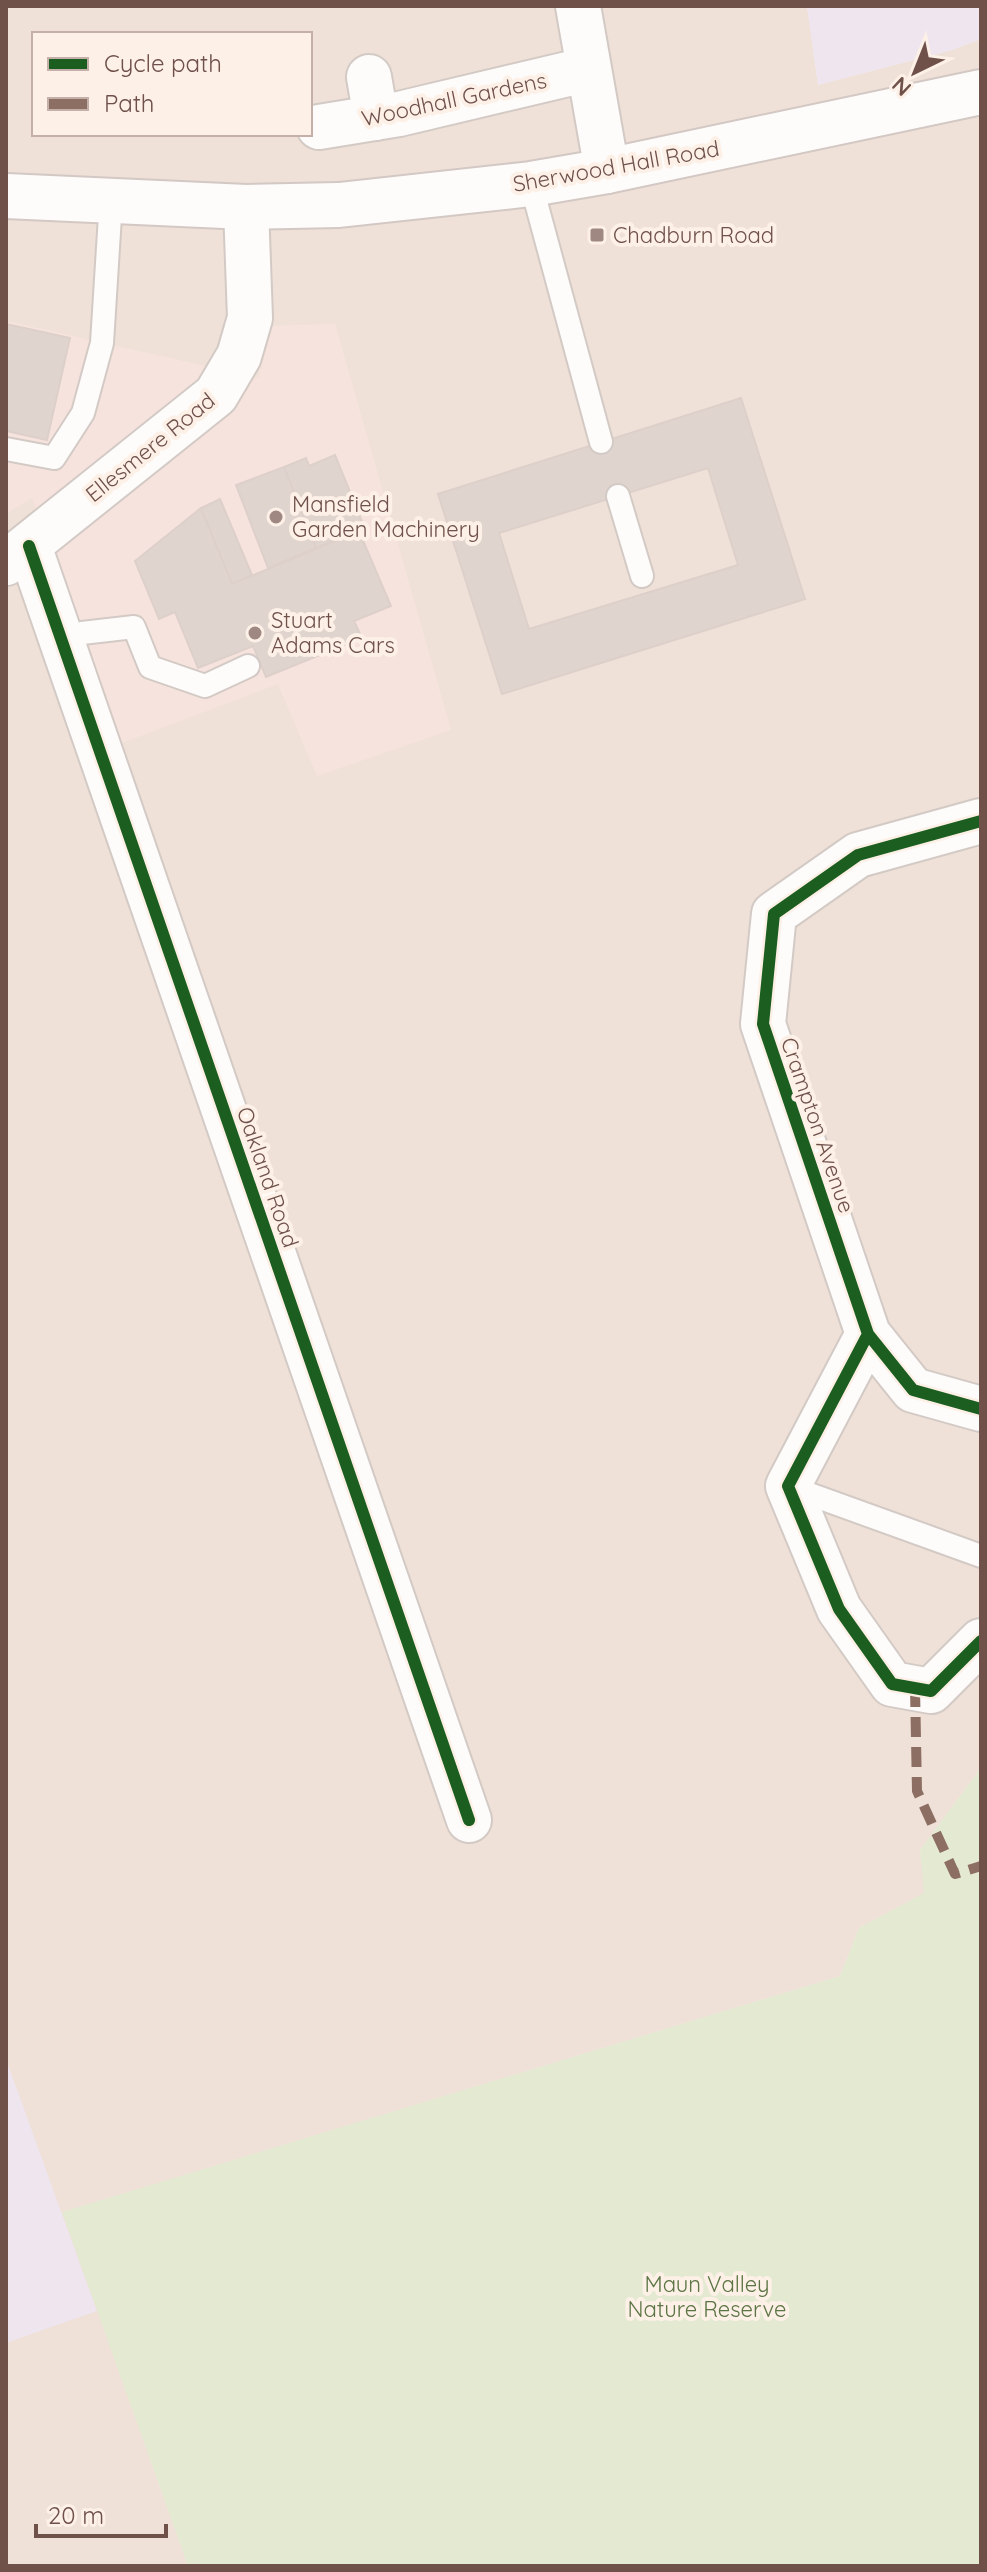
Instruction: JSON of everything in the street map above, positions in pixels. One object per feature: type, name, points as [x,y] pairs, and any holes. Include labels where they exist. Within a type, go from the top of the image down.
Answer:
[{"type":"street","points":[[578,6],[607,171]]},
{"type":"street","name":"Woodhall Gardens","points":[[319,127],[373,98],[589,69]]},
{"type":"street","name":"Sherwood Hall Road","points":[[6,196],[246,207],[339,205],[531,184],[980,96]]},
{"type":"street","name":"Ellesmere Road","points":[[17,555],[216,395],[239,356],[250,318],[246,207]]},
{"type":"street","name":"Oakland Road","points":[[17,555],[61,640],[469,1820]]},
{"type":"street","name":"Crampton Avenue","points":[[868,1334],[763,1024],[774,914],[858,855],[981,821]]},
{"type":"street","points":[[981,1409],[913,1390],[868,1334],[788,1486],[839,1609],[892,1684],[931,1691],[981,1641]]},
{"type":"lane","points":[[531,184],[601,442]]},
{"type":"lane","points":[[6,449],[54,458],[83,413],[102,343],[111,200]]},
{"type":"lane","points":[[618,496],[642,576]]},
{"type":"lane","points":[[61,640],[82,633],[134,627],[150,667],[205,686],[248,666]]},
{"type":"lane","points":[[788,1486],[981,1556]]},
{"type":"shaded area","points":[[6,6],[807,6],[818,85],[952,50],[981,39],[981,1768],[920,1850],[925,1893],[859,1928],[840,1976],[63,2212],[188,2566],[6,2566]]},
{"type":"shaded area","points":[[807,6],[981,6],[981,39],[952,50],[818,85]]},
{"type":"shaded area","points":[[6,321],[258,378],[268,326],[335,324],[451,730],[317,776],[278,684],[122,743],[32,498],[6,514]]},
{"type":"shaded area","points":[[6,2059],[97,2311],[6,2343]]},
{"type":"green space","name":"Maun Valley Nature Reserve","points":[[981,1768],[981,2566],[188,2566],[62,2212],[840,1976],[859,1928],[924,1893],[920,1850]]},
{"type":"building","points":[[6,324],[70,338],[47,440],[6,431]]},
{"type":"building","points":[[741,398],[805,599],[502,694],[438,494]],"holes":[[[708,468],[738,565],[529,629],[499,533]]]},
{"type":"building","points":[[335,455],[365,529],[316,548],[284,467],[306,458],[309,466]]},
{"type":"building","name":"Mansfield Garden Machinery","points":[[284,467],[316,548],[268,568],[236,485]]},
{"type":"building","points":[[220,499],[252,575],[232,584],[201,508]]},
{"type":"building","points":[[201,508],[232,584],[359,531],[391,606],[354,621],[362,638],[266,677],[253,646],[198,668],[175,612],[159,619],[135,561]]},
{"type":"marked path","points":[[915,1687],[917,1791],[955,1874],[981,1866]]},
{"type":"cycle path","points":[[29,546],[469,1820]]},
{"type":"cycle path","points":[[981,821],[858,855],[774,914],[763,1024],[868,1334],[913,1390],[981,1409]]},
{"type":"cycle path","points":[[868,1334],[788,1486],[839,1609],[892,1684],[931,1691],[981,1641]]},
{"type":"place","name":"Chadburn Road","points":[[597,235]]},
{"type":"place","name":"Mansfield Garden Machinery","points":[[276,517]]},
{"type":"place","name":"Stuart Adams Cars","points":[[255,633]]}]
